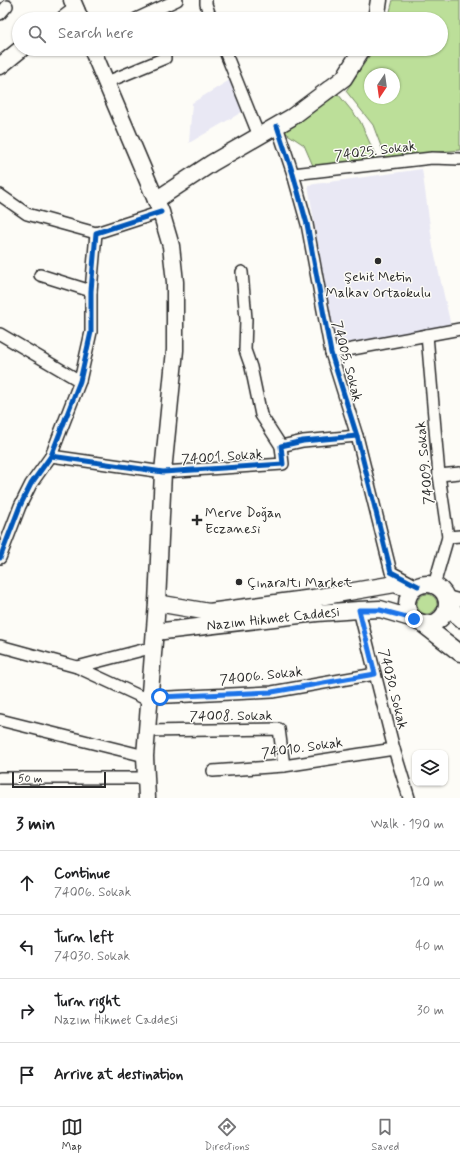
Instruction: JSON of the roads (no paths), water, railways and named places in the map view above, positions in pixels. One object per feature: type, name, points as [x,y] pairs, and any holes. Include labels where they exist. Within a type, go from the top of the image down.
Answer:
[{"type":"main road","points":[[377,12],[379,0]]},
{"type":"main road","points":[[0,66],[12,56]]},
{"type":"main road","points":[[95,56],[159,206],[171,246],[175,282],[175,350],[163,472],[157,602],[146,731],[145,778],[147,798]]},
{"type":"main road","points":[[159,206],[212,163],[292,117],[344,78],[358,56]]},
{"type":"main road","name":"Nazım Hikmet Caddesi","points":[[157,602],[209,612],[313,598],[395,584],[415,588]]},
{"type":"main road","points":[[447,596],[446,609],[443,615],[439,620],[433,623],[417,621],[410,614],[407,608],[409,595],[415,588],[424,584],[447,596],[460,619]]},
{"type":"main road","name":"Nazım Hikmet Caddesi","points":[[154,639],[316,613],[380,610],[417,621],[460,653]]},
{"type":"street","points":[[161,12],[177,0]]},
{"type":"street","points":[[206,0],[209,12]]},
{"type":"street","points":[[106,82],[165,58],[165,56]]},
{"type":"street","points":[[227,56],[259,136]]},
{"type":"street","name":"74005. Sokak","points":[[277,126],[293,174],[307,224],[330,353],[357,436],[391,572],[415,588]]},
{"type":"street","name":"74025. Sokak","points":[[293,174],[432,158],[460,159]]},
{"type":"street","points":[[0,196],[27,214],[96,233],[159,206]]},
{"type":"street","points":[[0,558],[20,506],[32,484],[51,456],[80,381],[91,332],[91,292],[96,233]]},
{"type":"street","points":[[242,272],[246,319],[245,350],[251,368],[261,415],[281,446]]},
{"type":"street","points":[[40,275],[91,292]]},
{"type":"street","points":[[330,353],[460,329]]},
{"type":"street","points":[[0,334],[80,381]]},
{"type":"street","name":"74009. Sokak","points":[[428,335],[440,475],[448,537],[447,596]]},
{"type":"street","name":"74001. Sokak","points":[[163,472],[283,464],[281,446],[302,441],[357,436]]},
{"type":"street","points":[[51,456],[163,472]]},
{"type":"street","points":[[440,475],[460,474]]},
{"type":"street","points":[[448,537],[460,536]]},
{"type":"street","name":"74030. Sokak","points":[[359,610],[394,749],[409,798]]},
{"type":"street","points":[[77,667],[154,639]]},
{"type":"street","points":[[0,646],[77,667],[148,699]]},
{"type":"street","name":"74006. Sokak","points":[[148,699],[272,692],[375,674]]},
{"type":"street","points":[[0,720],[145,756]]},
{"type":"street","name":"74008. Sokak","points":[[146,731],[279,730],[284,766]]},
{"type":"street","name":"74010. Sokak","points":[[213,771],[284,766],[394,749]]},
{"type":"street","points":[[0,778],[145,778]]},
{"type":"place","name":"Şehit Metin Malkav Ortaokulu","points":[[378,261]]},
{"type":"place","name":"Merve Doğan Eczanesi","points":[[197,520]]},
{"type":"place","name":"Çınaraltı Market","points":[[239,582]]}]
